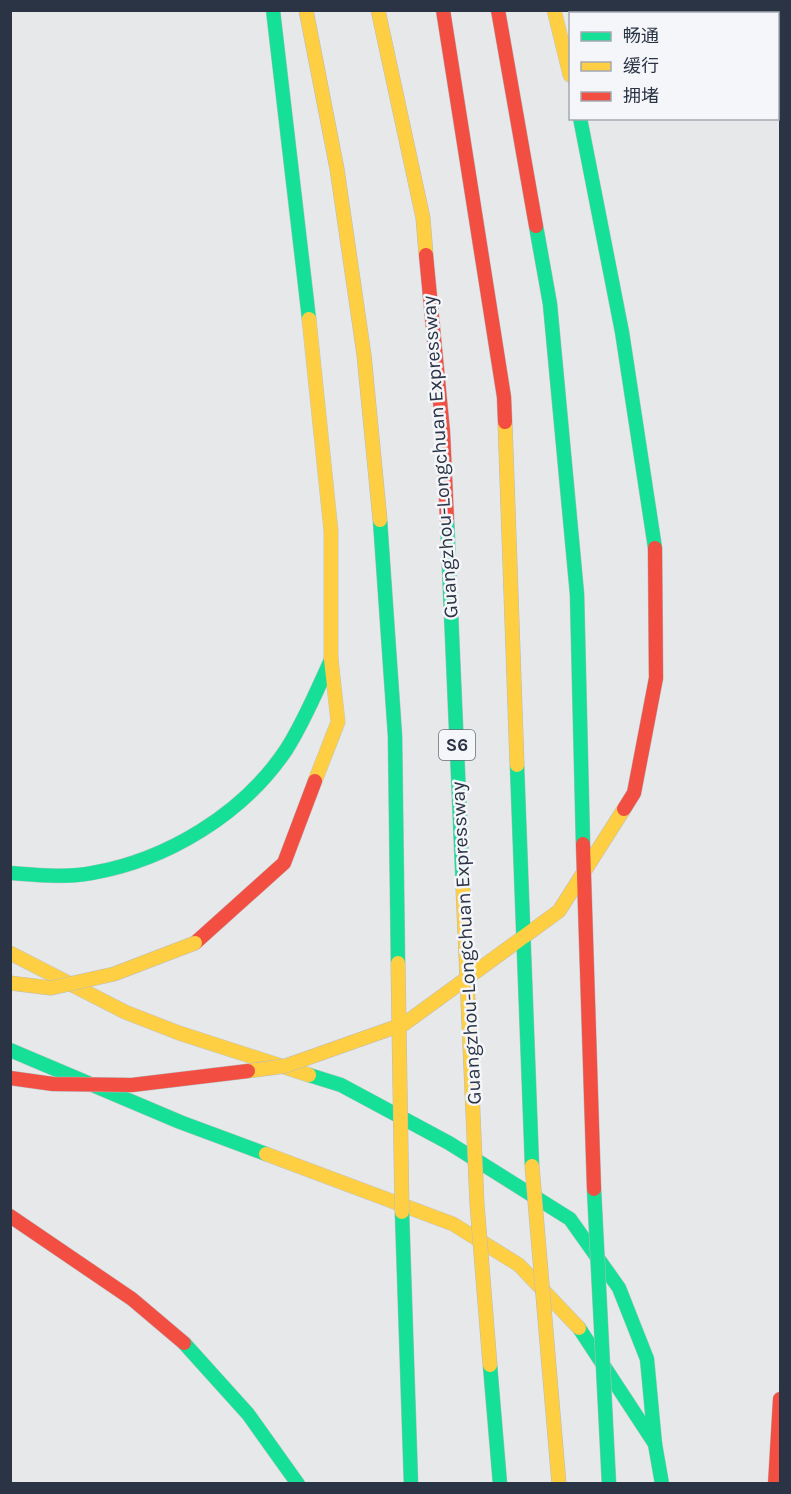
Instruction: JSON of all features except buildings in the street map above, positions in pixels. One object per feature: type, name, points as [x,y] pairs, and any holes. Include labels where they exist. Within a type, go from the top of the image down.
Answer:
[{"type":"main road","points":[[10,982],[51,988],[114,974],[195,944],[284,863],[338,722],[331,659],[331,531],[295,189],[273,10]]},
{"type":"main road","points":[[306,10],[337,169],[364,355],[383,555],[395,736],[403,1302],[411,1484]]},
{"type":"main road","name":"Guangzhou-Longchuan Expressway","points":[[378,10],[423,218],[443,432],[477,1204],[500,1484]]},
{"type":"main road","points":[[443,10],[448,30],[504,397],[532,1165],[559,1484]]},
{"type":"main road","points":[[498,10],[550,304],[577,594],[590,1115],[609,1484]]},
{"type":"main road","points":[[554,10],[569,71]]},
{"type":"main road","points":[[10,1078],[53,1084],[132,1085],[285,1066],[404,1024],[559,911],[634,793],[656,678],[655,548],[631,372],[602,212],[580,120]]},
{"type":"main road","points":[[10,873],[62,876],[117,868],[183,842],[230,811],[278,761],[308,708],[331,659]]},
{"type":"main road","points":[[10,954],[125,1012],[179,1033],[341,1085],[449,1143],[570,1219],[619,1288],[647,1359],[662,1484]]},
{"type":"main road","points":[[10,1050],[180,1122],[453,1224],[519,1265],[581,1330],[656,1444]]},
{"type":"main road","points":[[10,1216],[150,1313],[218,1378],[277,1452],[298,1484]]},
{"type":"main road","points":[[775,1484],[780,1399]]},
{"type":"traffic: fast","points":[[273,10],[309,319]]},
{"type":"traffic: fast","points":[[580,120],[622,332],[655,548]]},
{"type":"traffic: fast","points":[[536,226],[550,304],[577,594],[583,844]]},
{"type":"traffic: fast","points":[[380,520],[395,736],[398,963]]},
{"type":"traffic: fast","points":[[447,520],[463,889]]},
{"type":"traffic: fast","points":[[10,873],[82,875],[120,867],[148,857],[201,831],[248,794],[286,750],[331,660]]},
{"type":"traffic: fast","points":[[517,765],[532,1166]]},
{"type":"traffic: fast","points":[[10,1050],[180,1122],[266,1154]]},
{"type":"traffic: fast","points":[[309,1075],[341,1085],[449,1143],[570,1219],[619,1288],[647,1359],[655,1444]]},
{"type":"traffic: fast","points":[[594,1189],[609,1484]]},
{"type":"traffic: fast","points":[[402,1212],[411,1484]]},
{"type":"traffic: fast","points":[[579,1328],[655,1444],[662,1484]]},
{"type":"traffic: fast","points":[[184,1343],[248,1414],[298,1484]]},
{"type":"traffic: fast","points":[[490,1365],[500,1484]]},
{"type":"traffic: slow","points":[[306,10],[337,169],[364,355],[380,520]]},
{"type":"traffic: slow","points":[[378,10],[423,218],[426,255]]},
{"type":"traffic: slow","points":[[554,10],[569,71]]},
{"type":"traffic: slow","points":[[309,319],[331,531],[331,659],[338,722],[315,781]]},
{"type":"traffic: slow","points":[[505,422],[517,765]]},
{"type":"traffic: slow","points":[[248,1071],[285,1066],[404,1024],[559,911],[624,809]]},
{"type":"traffic: slow","points":[[463,889],[477,1204],[490,1365]]},
{"type":"traffic: slow","points":[[10,983],[51,988],[114,974],[195,943]]},
{"type":"traffic: slow","points":[[10,953],[125,1012],[179,1033],[309,1075]]},
{"type":"traffic: slow","points":[[398,963],[402,1212]]},
{"type":"traffic: slow","points":[[266,1154],[453,1224],[519,1265],[579,1328]]},
{"type":"traffic: slow","points":[[532,1166],[559,1484]]},
{"type":"traffic: jam","points":[[443,10],[504,397],[505,422]]},
{"type":"traffic: jam","points":[[498,10],[536,226]]},
{"type":"traffic: jam","points":[[426,255],[443,432],[447,520]]},
{"type":"traffic: jam","points":[[624,809],[634,793],[656,678],[655,548]]},
{"type":"traffic: jam","points":[[195,943],[284,863],[315,781]]},
{"type":"traffic: jam","points":[[583,844],[594,1189]]},
{"type":"traffic: jam","points":[[10,1078],[53,1084],[132,1085],[248,1071]]},
{"type":"traffic: jam","points":[[10,1216],[132,1299],[184,1343]]},
{"type":"traffic: jam","points":[[775,1484],[780,1399]]}]
